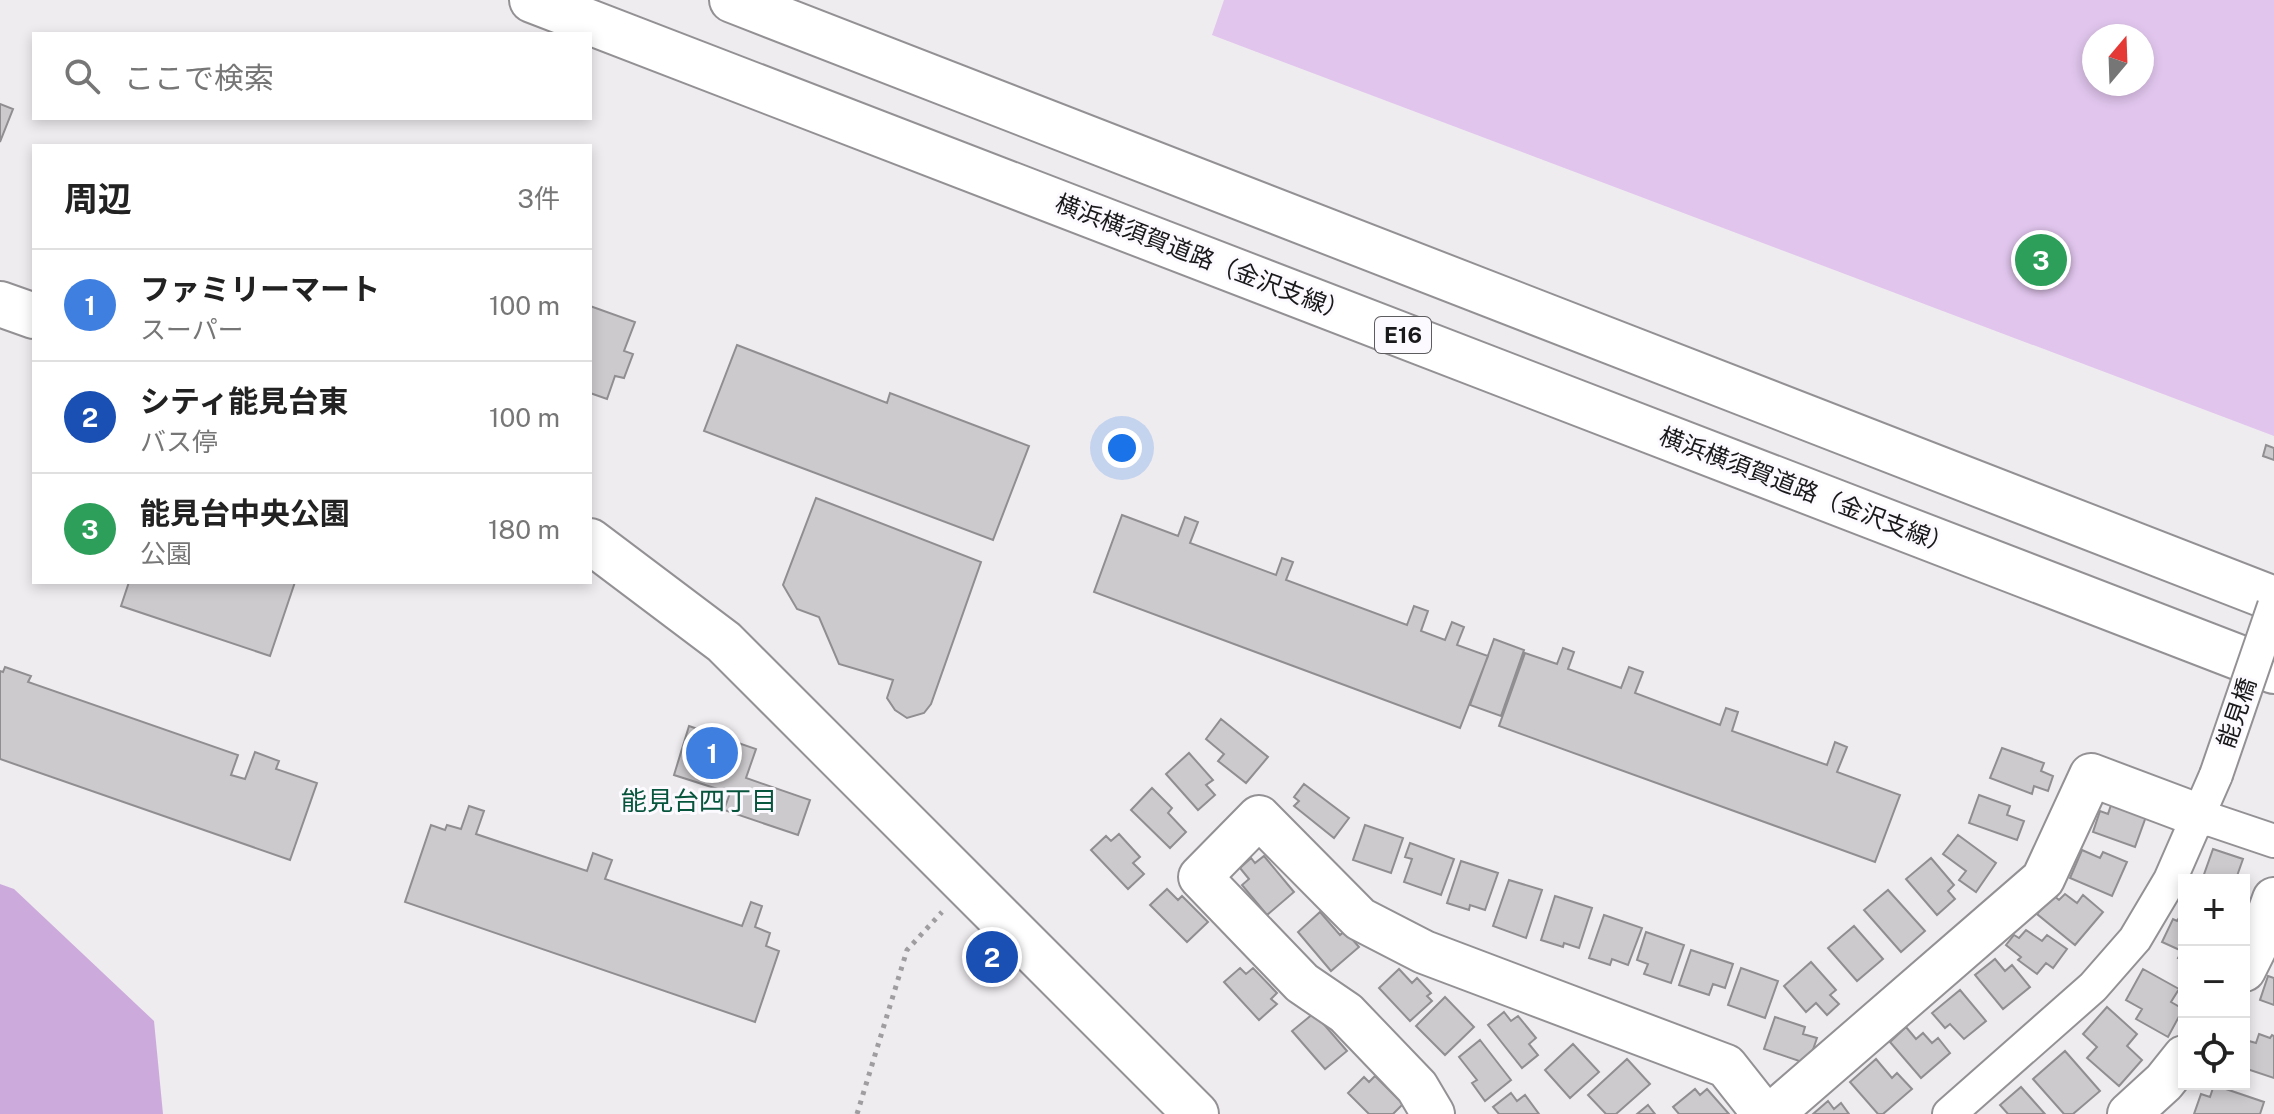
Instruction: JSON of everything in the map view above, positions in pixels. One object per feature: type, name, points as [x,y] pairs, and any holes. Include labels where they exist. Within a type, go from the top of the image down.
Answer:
[{"type":"main road","name":"横浜横須賀道路（金沢支線）","points":[[532,0],[2274,671]]},
{"type":"main road","points":[[732,0],[2274,599]]},
{"type":"main road","points":[[0,304],[32,315]]},
{"type":"main road","points":[[592,543],[724,642],[1196,1114]]},
{"type":"street","name":"能見橋","points":[[1949,1114],[2093,987],[2135,939],[2170,880],[2200,816],[2274,606]]},
{"type":"street","points":[[1772,1114],[2043,879],[2091,775],[2274,841]]},
{"type":"street","points":[[1433,1114],[1417,1087],[1346,1013],[1302,983],[1200,877],[1259,817],[1360,919],[1424,952],[1726,1066],[1764,1114]]},
{"type":"street","points":[[2250,958],[2274,899]]},
{"type":"street","points":[[2129,1114],[2178,1064]]},
{"type":"path","points":[[857,1114],[907,950],[967,885]]},
{"type":"shaded area","points":[[1224,0],[2274,0],[2274,436],[1212,35]]},
{"type":"shaded area","points":[[0,884],[14,889],[154,1021],[163,1114],[0,1114]]},
{"type":"building","points":[[0,104],[13,109],[0,142]]},
{"type":"building","points":[[592,307],[635,322],[624,351],[633,354],[624,378],[615,376],[607,399],[592,394]]},
{"type":"building","points":[[737,345],[887,403],[890,393],[1029,446],[993,540],[704,431]]},
{"type":"building","points":[[2266,445],[2274,448],[2274,460],[2263,456]]},
{"type":"building","points":[[816,498],[981,562],[931,704],[924,713],[907,718],[895,710],[887,698],[893,680],[839,664],[819,617],[797,609],[783,585]]},
{"type":"building","points":[[1122,515],[1178,536],[1185,517],[1198,522],[1190,543],[1276,575],[1282,558],[1293,562],[1286,580],[1407,625],[1414,606],[1428,611],[1421,631],[1445,640],[1452,622],[1464,627],[1457,645],[1488,656],[1460,728],[1094,592]]},
{"type":"building","points":[[128,584],[294,584],[270,656],[121,606]]},
{"type":"building","points":[[1494,639],[1524,650],[1501,716],[1470,705]]},
{"type":"building","points":[[1563,648],[1574,652],[1568,669],[1621,688],[1629,667],[1643,672],[1635,693],[1720,725],[1726,708],[1738,712],[1732,731],[1827,765],[1835,742],[1847,747],[1837,772],[1900,795],[1875,862],[1499,726],[1525,653],[1557,664]]},
{"type":"building","points":[[5,667],[31,676],[28,682],[238,755],[231,775],[245,779],[255,752],[279,761],[276,769],[317,783],[290,860],[0,759],[0,671],[3,672]]},
{"type":"building","points":[[1221,719],[1268,757],[1246,783],[1218,761],[1224,754],[1206,739]]},
{"type":"building","points":[[689,726],[756,749],[746,778],[810,800],[798,835],[724,810],[730,793],[674,775]]},
{"type":"building","points":[[2002,748],[2044,763],[2041,771],[2053,776],[2048,791],[2034,786],[2032,794],[1990,778]]},
{"type":"building","points":[[1189,753],[1213,780],[1206,785],[1215,795],[1198,810],[1166,774]]},
{"type":"building","points":[[1304,784],[1349,818],[1334,838],[1294,806],[1299,801],[1294,797]]},
{"type":"building","points":[[1152,788],[1172,808],[1168,813],[1186,832],[1170,848],[1131,810]]},
{"type":"building","points":[[1979,795],[2010,806],[2007,815],[2024,821],[2017,840],[1969,823]]},
{"type":"building","points":[[2113,799],[2148,811],[2135,847],[2093,832],[2100,811],[2108,814]]},
{"type":"building","points":[[469,806],[484,811],[476,834],[587,871],[593,853],[612,860],[605,879],[742,926],[751,902],[762,906],[755,927],[770,933],[766,946],[779,951],[755,1022],[405,902],[431,825],[445,830],[447,825],[461,829]]},
{"type":"building","points":[[1365,825],[1403,838],[1391,873],[1353,860]]},
{"type":"building","points":[[1119,834],[1140,857],[1133,863],[1144,874],[1128,889],[1091,850],[1106,836],[1111,841]]},
{"type":"building","points":[[1958,835],[1996,863],[1976,892],[1959,880],[1966,871],[1943,854]]},
{"type":"building","points":[[1410,843],[1454,859],[1441,895],[1404,882],[1412,859],[1405,857]]},
{"type":"building","points":[[2213,849],[2243,859],[2238,874],[2204,874]]},
{"type":"building","points":[[2082,850],[2100,858],[2103,852],[2127,862],[2112,896],[2070,878]]},
{"type":"building","points":[[1264,856],[1294,892],[1267,915],[1242,885],[1249,879],[1240,868],[1251,858],[1255,863]]},
{"type":"building","points":[[1931,858],[1954,885],[1948,891],[1955,899],[1937,915],[1906,879]]},
{"type":"building","points":[[1461,861],[1498,873],[1485,910],[1470,905],[1469,910],[1447,903]]},
{"type":"building","points":[[1509,880],[1542,890],[1526,938],[1493,926]]},
{"type":"building","points":[[1167,889],[1178,900],[1182,896],[1208,922],[1187,942],[1150,905]]},
{"type":"building","points":[[1888,890],[1925,931],[1901,952],[1864,910]]},
{"type":"building","points":[[2065,894],[2077,903],[2083,895],[2103,912],[2075,945],[2037,914],[2053,895],[2059,900]]},
{"type":"building","points":[[1555,896],[1592,908],[1579,948],[1541,940]]},
{"type":"building","points":[[1320,912],[1340,935],[1345,931],[1359,947],[1331,971],[1298,932]]},
{"type":"building","points":[[1604,915],[1642,928],[1628,965],[1612,959],[1610,965],[1589,958]]},
{"type":"building","points":[[2173,919],[2177,921],[2178,949],[2162,942]]},
{"type":"building","points":[[1854,926],[1883,959],[1857,981],[1828,948]]},
{"type":"building","points":[[2026,930],[2042,941],[2047,935],[2067,949],[2053,968],[2046,963],[2037,974],[2018,960],[2021,957],[2006,945],[2014,935],[2019,938]]},
{"type":"building","points":[[1646,932],[1684,945],[1671,983],[1644,974],[1648,964],[1637,960]]},
{"type":"building","points":[[1691,950],[1733,964],[1725,988],[1713,984],[1709,995],[1679,985]]},
{"type":"building","points":[[1995,959],[2005,971],[2012,965],[2030,987],[2003,1009],[1975,975]]},
{"type":"building","points":[[1811,962],[1836,990],[1830,995],[1839,1004],[1827,1015],[1816,1003],[1806,1012],[1784,986]]},
{"type":"building","points":[[1240,968],[1246,974],[1253,968],[1277,993],[1271,999],[1277,1004],[1259,1020],[1224,982]]},
{"type":"building","points":[[1741,968],[1778,981],[1765,1018],[1728,1005]]},
{"type":"building","points":[[1399,969],[1412,983],[1417,978],[1431,993],[1427,996],[1432,1001],[1410,1021],[1379,988]]},
{"type":"building","points":[[2143,969],[2178,988],[2171,1002],[2178,1006],[2178,1018],[2168,1037],[2136,1019],[2142,1009],[2126,1000]]},
{"type":"building","points":[[2268,976],[2274,978],[2274,1005],[2260,1000]]},
{"type":"building","points":[[1960,990],[1986,1021],[1964,1039],[1950,1024],[1945,1028],[1932,1013]]},
{"type":"building","points":[[1445,997],[1474,1027],[1445,1055],[1416,1026]]},
{"type":"building","points":[[2107,1007],[2137,1034],[2127,1046],[2142,1060],[2119,1086],[2087,1058],[2097,1047],[2083,1034]]},
{"type":"building","points":[[1504,1012],[1511,1021],[1518,1016],[1536,1038],[1529,1044],[1538,1055],[1522,1068],[1488,1025]]},
{"type":"building","points":[[1314,1013],[1347,1051],[1325,1069],[1292,1031]]},
{"type":"building","points":[[1775,1017],[1805,1027],[1803,1034],[1817,1038],[1808,1064],[1764,1049]]},
{"type":"building","points":[[1906,1027],[1916,1039],[1923,1033],[1932,1043],[1938,1038],[1950,1053],[1921,1078],[1890,1042]]},
{"type":"building","points":[[2259,1034],[2270,1038],[2274,1036],[2274,1078],[2250,1070],[2250,1041],[2256,1043]]},
{"type":"building","points":[[1480,1040],[1511,1080],[1485,1101],[1472,1083],[1477,1080],[1459,1057]]},
{"type":"building","points":[[1573,1044],[1599,1072],[1570,1098],[1545,1070]]},
{"type":"building","points":[[2065,1051],[2100,1091],[2073,1114],[2064,1114],[2033,1079]]},
{"type":"building","points":[[1627,1059],[1650,1084],[1616,1114],[1606,1114],[1588,1095]]},
{"type":"building","points":[[1876,1059],[1892,1078],[1897,1073],[1912,1089],[1883,1114],[1878,1114],[1850,1082]]},
{"type":"building","points":[[1375,1076],[1403,1104],[1393,1114],[1369,1114],[1348,1093],[1364,1077],[1369,1082]]},
{"type":"building","points":[[2021,1087],[2045,1114],[2008,1114],[2000,1105]]},
{"type":"building","points":[[1695,1089],[1700,1095],[1707,1089],[1729,1114],[1679,1114],[1673,1107]]},
{"type":"building","points":[[2212,1090],[2229,1090],[2264,1102],[2260,1114],[2194,1114],[2201,1094],[2210,1097]]},
{"type":"building","points":[[1511,1093],[1517,1101],[1525,1095],[1539,1114],[1499,1114],[1493,1107]]},
{"type":"building","points":[[1828,1101],[1834,1109],[1841,1103],[1849,1114],[1813,1114]]},
{"type":"building","points":[[1648,1105],[1655,1114],[1637,1114]]},
{"type":"place","name":"能見台中央公園","points":[[2041,260]]},
{"type":"place","name":"ファミリーマート","points":[[712,753]]},
{"type":"place","name":"シティ能見台東","points":[[992,957]]},
{"type":"district","name":"能見台四丁目","points":[[699,801]]}]
